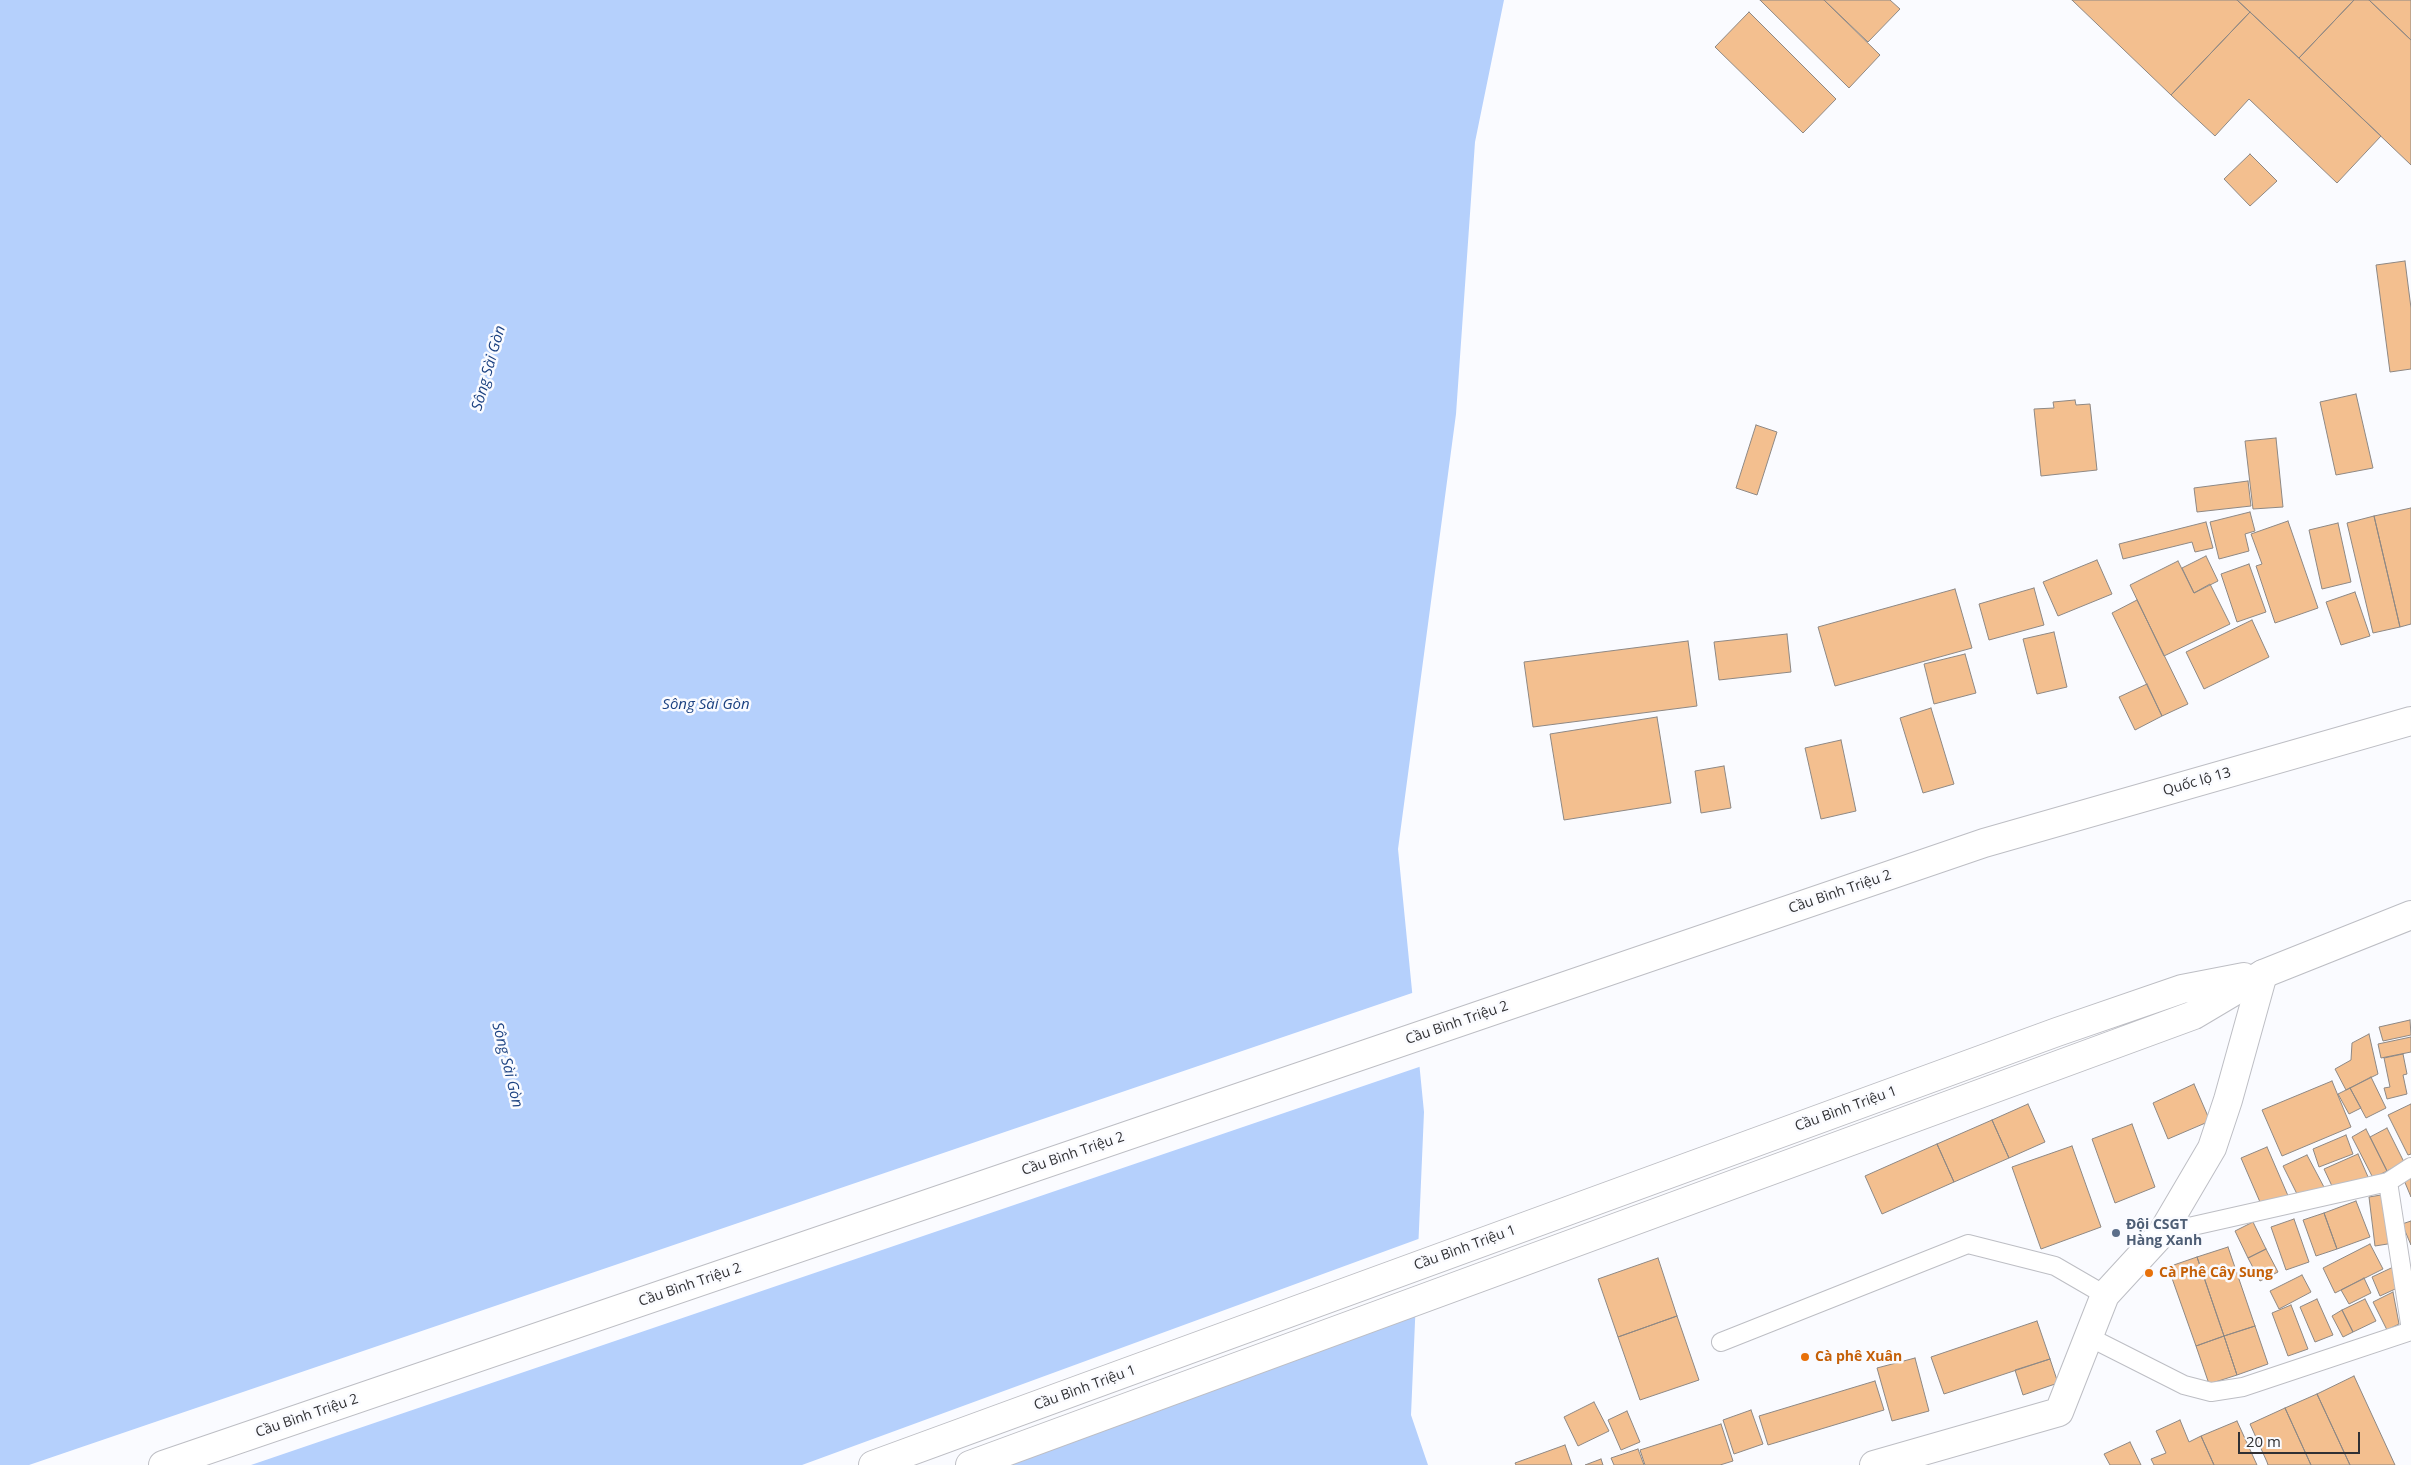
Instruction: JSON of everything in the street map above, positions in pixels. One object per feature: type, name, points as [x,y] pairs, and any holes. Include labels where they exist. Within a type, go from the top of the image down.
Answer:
[{"type":"main road","name":"Quốc lộ 13","points":[[1984,843],[2411,721]]},
{"type":"main road","name":"Cầu Bình Triệu 2","points":[[163,1465],[1984,843]]},
{"type":"main road","points":[[970,1465],[2194,1015],[2263,974],[2411,915]]},
{"type":"main road","points":[[1874,1465],[2059,1412],[2105,1295],[2162,1233],[2212,1148],[2228,1100],[2263,974]]},
{"type":"main road","name":"Cầu Bình Triệu 1","points":[[873,1465],[2182,988],[2263,974]]},
{"type":"lane","points":[[2162,1233],[2388,1182],[2411,1167]]},
{"type":"lane","points":[[2089,1337],[2184,1385],[2211,1392],[2243,1387],[2411,1330],[2388,1182]]},
{"type":"lane","points":[[1721,1342],[1968,1244],[2054,1266],[2105,1295]]},
{"type":"water","name":"Sông Sài Gòn","points":[[0,0],[1504,0],[1475,142],[1456,414],[1398,849],[1424,1112],[1411,1415],[1428,1465],[0,1465]]},
{"type":"pier","points":[[1415,992],[1422,1066],[251,1465],[29,1465]]},
{"type":"pier","points":[[1421,1238],[1418,1314],[1005,1465],[802,1465]]},
{"type":"building","points":[[1760,0],[1824,0],[1880,55],[1849,88]]},
{"type":"building","points":[[1824,0],[1890,0],[1900,9],[1868,42]]},
{"type":"building","points":[[2072,0],[2237,0],[2250,12],[2171,95]]},
{"type":"building","points":[[2237,0],[2354,0],[2299,58]]},
{"type":"building","points":[[2354,0],[2369,0],[2411,40],[2411,165],[2299,58]]},
{"type":"building","points":[[2369,0],[2411,0],[2411,40]]},
{"type":"building","points":[[1749,12],[1836,99],[1803,133],[1715,47]]},
{"type":"building","points":[[2250,12],[2381,136],[2337,183],[2249,99],[2215,136],[2171,95]]},
{"type":"building","points":[[2250,154],[2277,181],[2250,206],[2224,179]]},
{"type":"building","points":[[2405,261],[2411,308],[2411,369],[2390,372],[2376,265]]},
{"type":"building","points":[[2356,394],[2373,468],[2336,475],[2320,402]]},
{"type":"building","points":[[2075,400],[2076,405],[2090,404],[2097,470],[2041,476],[2034,409],[2054,408],[2053,402]]},
{"type":"building","points":[[1756,425],[1777,432],[1757,495],[1736,488]]},
{"type":"building","points":[[2276,438],[2283,507],[2253,509],[2245,441]]},
{"type":"building","points":[[2248,481],[2251,506],[2197,512],[2194,488]]},
{"type":"building","points":[[2411,508],[2411,624],[2400,627],[2374,516]]},
{"type":"building","points":[[2250,512],[2255,531],[2245,534],[2249,551],[2219,559],[2210,522]]},
{"type":"building","points":[[2374,516],[2400,627],[2373,633],[2347,523]]},
{"type":"building","points":[[2288,521],[2318,608],[2275,623],[2256,566],[2262,564],[2251,534]]},
{"type":"building","points":[[2206,522],[2213,548],[2195,552],[2192,542],[2123,559],[2119,544]]},
{"type":"building","points":[[2338,523],[2351,582],[2322,589],[2309,530]]},
{"type":"building","points":[[2206,556],[2218,581],[2194,593],[2182,568]]},
{"type":"building","points":[[2097,560],[2112,594],[2058,616],[2043,582]]},
{"type":"building","points":[[2178,561],[2194,593],[2210,584],[2230,624],[2164,656],[2130,585]]},
{"type":"building","points":[[2249,564],[2266,612],[2237,622],[2221,574]]},
{"type":"building","points":[[2034,588],[2044,625],[1989,640],[1979,604]]},
{"type":"building","points":[[1955,589],[1972,648],[1835,686],[1818,627]]},
{"type":"building","points":[[2355,592],[2370,636],[2341,645],[2326,602]]},
{"type":"building","points":[[2137,600],[2188,704],[2162,716],[2112,613]]},
{"type":"building","points":[[2252,620],[2269,657],[2204,689],[2186,652]]},
{"type":"building","points":[[2054,632],[2067,687],[2037,694],[2023,639]]},
{"type":"building","points":[[1787,634],[1791,672],[1719,680],[1714,642]]},
{"type":"building","points":[[1688,641],[1697,706],[1533,727],[1524,662]]},
{"type":"building","points":[[1965,654],[1976,693],[1934,704],[1924,664]]},
{"type":"building","points":[[2147,684],[2162,716],[2135,730],[2119,697]]},
{"type":"building","points":[[1931,708],[1954,784],[1923,793],[1900,718]]},
{"type":"building","points":[[1657,717],[1671,803],[1564,820],[1550,734]]},
{"type":"building","points":[[1841,740],[1856,811],[1821,819],[1805,748]]},
{"type":"building","points":[[1724,766],[1731,808],[1701,813],[1695,771]]},
{"type":"building","points":[[2410,1020],[2411,1035],[2383,1041],[2379,1027]]},
{"type":"building","points":[[2369,1034],[2378,1074],[2346,1090],[2335,1069],[2351,1060],[2352,1043]]},
{"type":"building","points":[[2411,1037],[2411,1052],[2381,1058],[2378,1044]]},
{"type":"building","points":[[2403,1054],[2407,1074],[2403,1075],[2407,1094],[2387,1099],[2384,1088],[2390,1087],[2384,1058]]},
{"type":"building","points":[[2371,1077],[2386,1108],[2366,1118],[2350,1088]]},
{"type":"building","points":[[2332,1081],[2351,1127],[2282,1156],[2262,1110]]},
{"type":"building","points":[[2194,1084],[2210,1121],[2168,1139],[2153,1103]]},
{"type":"building","points":[[2350,1088],[2361,1108],[2349,1114],[2338,1094]]},
{"type":"building","points":[[2028,1104],[2045,1142],[2009,1158],[1992,1120]]},
{"type":"building","points":[[2411,1104],[2411,1154],[2408,1155],[2388,1115]]},
{"type":"building","points":[[1992,1120],[2009,1158],[1954,1182],[1937,1144]]},
{"type":"building","points":[[2132,1124],[2155,1187],[2115,1203],[2092,1139]]},
{"type":"building","points":[[2387,1128],[2404,1162],[2387,1171],[2370,1137]]},
{"type":"building","points":[[2366,1129],[2387,1171],[2373,1178],[2352,1137]]},
{"type":"building","points":[[2346,1135],[2353,1154],[2319,1167],[2313,1149]]},
{"type":"building","points":[[1937,1144],[1954,1182],[1882,1214],[1865,1176]]},
{"type":"building","points":[[2072,1146],[2101,1227],[2041,1249],[2012,1167]]},
{"type":"building","points":[[2267,1147],[2289,1198],[2263,1209],[2241,1158]]},
{"type":"building","points":[[2358,1154],[2372,1186],[2339,1201],[2324,1169]]},
{"type":"building","points":[[2307,1155],[2325,1189],[2301,1202],[2283,1166]]},
{"type":"building","points":[[2411,1170],[2411,1197],[2401,1173]]},
{"type":"building","points":[[2393,1193],[2400,1242],[2375,1246],[2369,1197]]},
{"type":"building","points":[[2356,1201],[2370,1237],[2337,1249],[2324,1213]]},
{"type":"building","points":[[2324,1213],[2337,1249],[2316,1256],[2303,1220]]},
{"type":"building","points":[[2294,1219],[2309,1262],[2286,1270],[2271,1227]]},
{"type":"building","points":[[2411,1221],[2411,1245],[2402,1224]]},
{"type":"building","points":[[2253,1222],[2266,1249],[2248,1258],[2235,1231]]},
{"type":"building","points":[[2370,1244],[2383,1269],[2335,1293],[2323,1268]]},
{"type":"building","points":[[2228,1247],[2255,1326],[2224,1336],[2197,1257]]},
{"type":"building","points":[[2266,1249],[2278,1272],[2260,1281],[2248,1258]]},
{"type":"building","points":[[2197,1257],[2224,1336],[2196,1346],[2168,1267]]},
{"type":"building","points":[[1658,1258],[1677,1316],[1618,1337],[1598,1279]]},
{"type":"building","points":[[2404,1262],[2404,1285],[2380,1296],[2372,1277]]},
{"type":"building","points":[[2302,1275],[2311,1292],[2279,1309],[2270,1291]]},
{"type":"building","points":[[2364,1278],[2371,1293],[2349,1304],[2341,1290]]},
{"type":"building","points":[[2393,1292],[2399,1324],[2387,1330],[2373,1302]]},
{"type":"building","points":[[2317,1299],[2333,1335],[2315,1342],[2300,1307]]},
{"type":"building","points":[[2365,1299],[2376,1321],[2353,1332],[2342,1310]]},
{"type":"building","points":[[2291,1305],[2308,1349],[2288,1356],[2272,1313]]},
{"type":"building","points":[[2342,1310],[2353,1332],[2343,1337],[2332,1316]]},
{"type":"building","points":[[1677,1316],[1699,1380],[1640,1400],[1618,1337]]},
{"type":"building","points":[[2037,1321],[2050,1359],[1944,1394],[1931,1357]]},
{"type":"building","points":[[2255,1326],[2268,1364],[2237,1375],[2224,1336]]},
{"type":"building","points":[[2224,1336],[2237,1375],[2209,1384],[2196,1346]]},
{"type":"building","points":[[1915,1358],[1929,1411],[1892,1421],[1877,1368]]},
{"type":"building","points":[[2050,1359],[2058,1383],[2023,1395],[2015,1370]]},
{"type":"building","points":[[2354,1376],[2395,1465],[2350,1465],[2317,1394]]},
{"type":"building","points":[[1875,1381],[1884,1410],[1768,1445],[1759,1416]]},
{"type":"building","points":[[2317,1394],[2350,1465],[2311,1465],[2285,1408]]},
{"type":"building","points":[[1594,1402],[1609,1431],[1578,1446],[1564,1417]]},
{"type":"building","points":[[2285,1408],[2311,1465],[2268,1465],[2250,1424]]},
{"type":"building","points":[[1751,1410],[1763,1444],[1734,1454],[1723,1420]]},
{"type":"building","points":[[1627,1411],[1640,1442],[1621,1450],[1608,1420]]},
{"type":"building","points":[[2180,1420],[2189,1442],[2201,1436],[2214,1465],[2154,1465],[2151,1459],[2166,1453],[2156,1431]]},
{"type":"building","points":[[2237,1421],[2257,1465],[2214,1465],[2201,1436]]},
{"type":"building","points":[[1721,1424],[1733,1461],[1720,1465],[1645,1465],[1640,1450]]},
{"type":"building","points":[[2130,1442],[2141,1465],[2110,1465],[2104,1454]]},
{"type":"building","points":[[1565,1445],[1572,1465],[1516,1465],[1515,1463]]},
{"type":"building","points":[[1638,1449],[1644,1465],[1614,1465],[1611,1458]]},
{"type":"building","points":[[1601,1459],[1603,1465],[1585,1465]]},
{"type":"place","name":"Đội CSGT Hàng Xanh","points":[[2116,1233]]},
{"type":"place","name":"Cà Phê Cây Sung","points":[[2149,1273]]},
{"type":"place","name":"Cà phê Xuân","points":[[1805,1357]]}]
